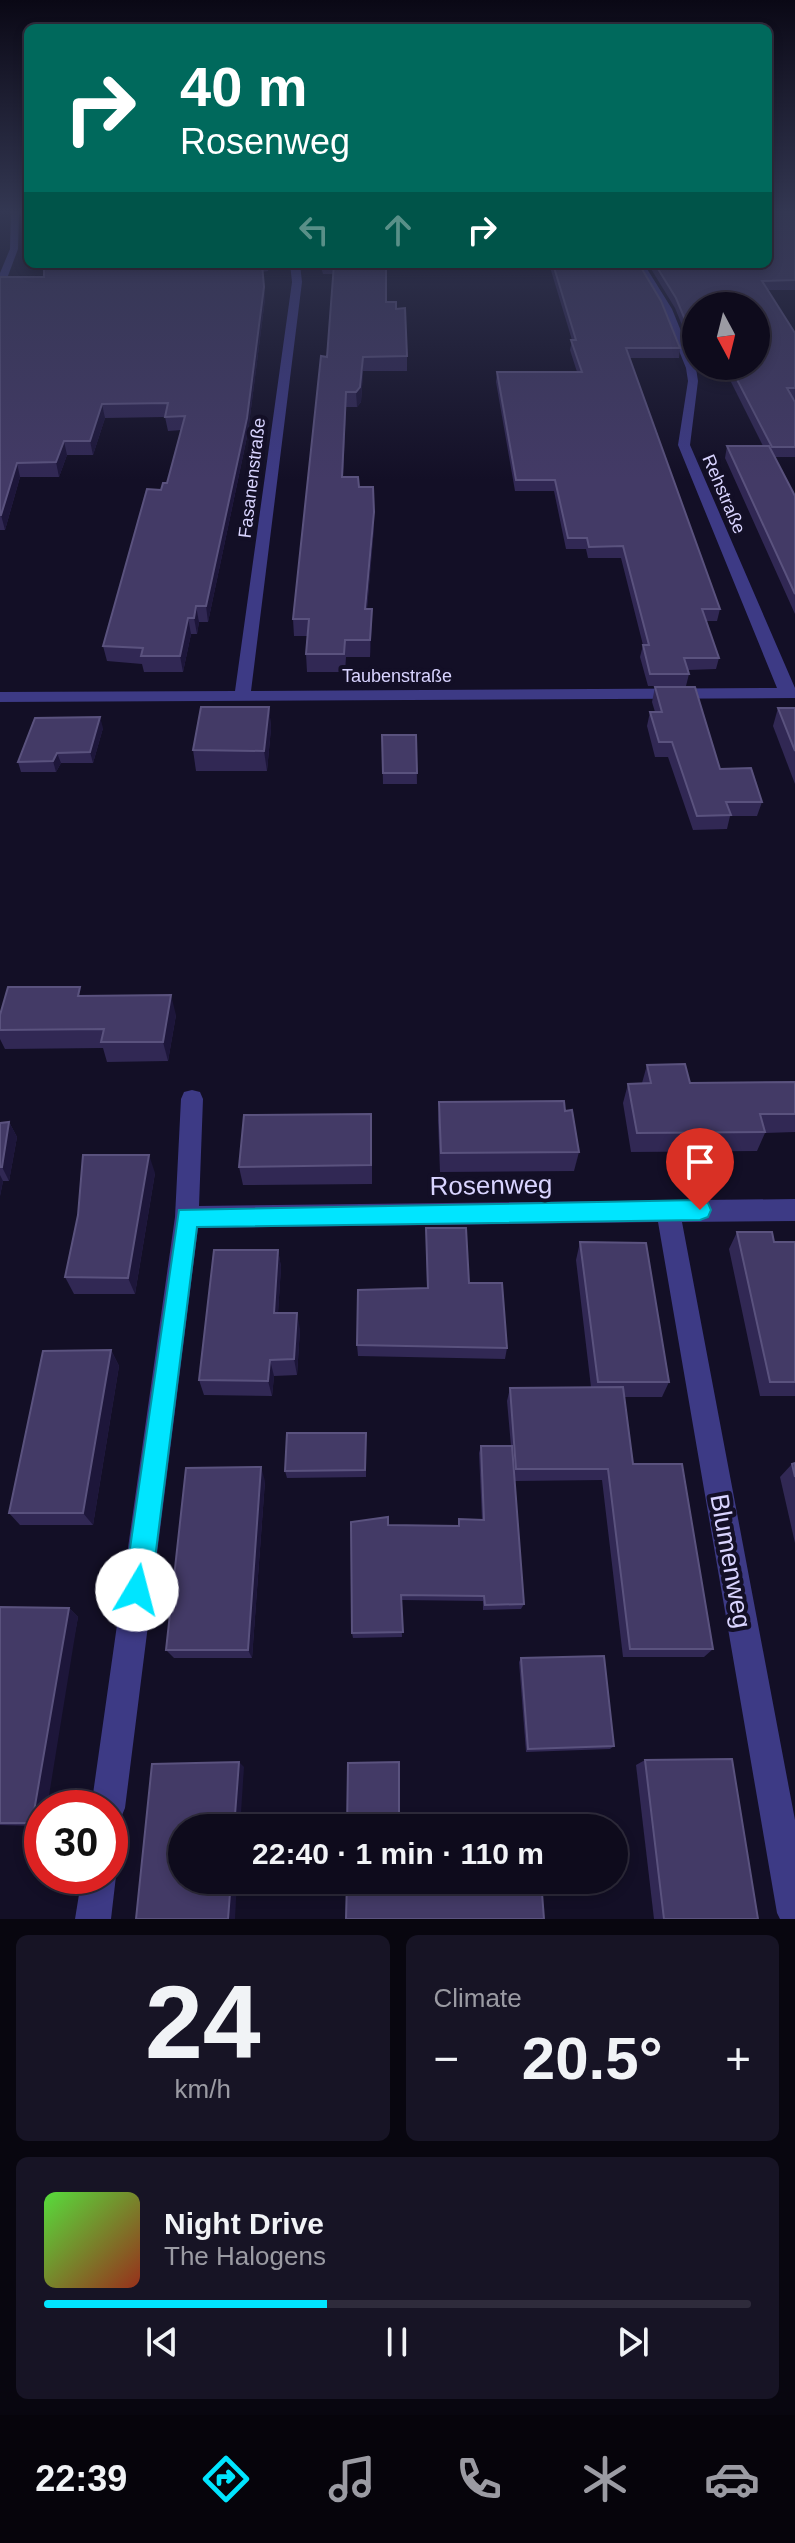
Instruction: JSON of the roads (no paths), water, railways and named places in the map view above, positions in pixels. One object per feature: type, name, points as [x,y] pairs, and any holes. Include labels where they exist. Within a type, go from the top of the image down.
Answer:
[{"type":"street","name":"Fasanenstraße","points":[[242,697],[295,301]]},
{"type":"street","name":"Rehstraße","points":[[663,301],[691,368],[693,381],[684,445],[791,693]]},
{"type":"street","name":"Taubenstraße","points":[[0,697],[791,693]]},
{"type":"street","points":[[110,1790],[187,1217],[192,1099]]},
{"type":"street","name":"Blumenweg","points":[[668,1210],[795,1913]]},
{"type":"street","name":"Rosenweg","points":[[187,1217],[795,1210]]},
{"type":"street","points":[[93,1919],[96,1894]]}]
